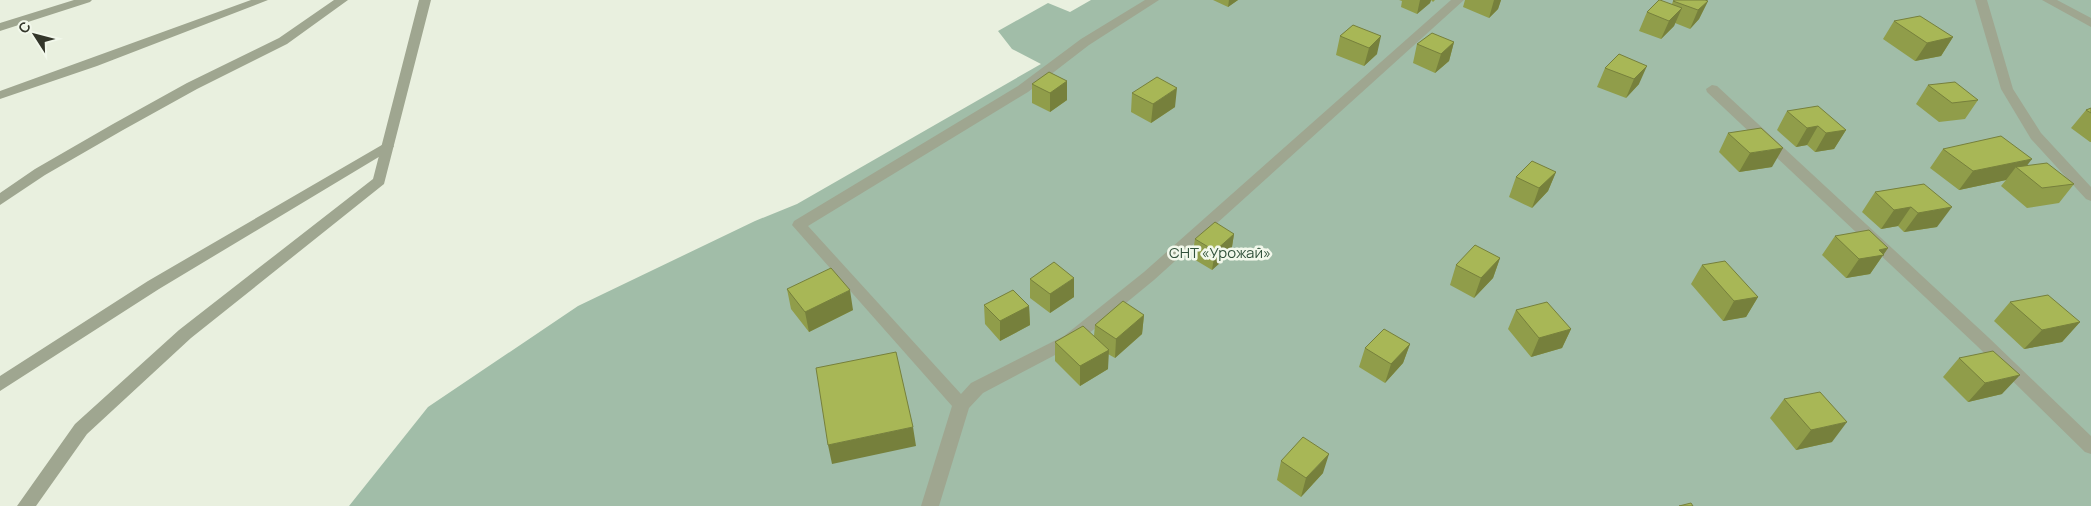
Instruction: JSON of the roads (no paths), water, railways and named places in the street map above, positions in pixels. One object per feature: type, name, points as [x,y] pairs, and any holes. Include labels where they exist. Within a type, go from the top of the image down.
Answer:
[{"type":"street","points":[[0,27],[86,0]]},
{"type":"street","points":[[0,96],[262,0]]},
{"type":"street","points":[[0,200],[40,172],[118,127],[192,86],[283,41],[342,0]]},
{"type":"street","points":[[26,506],[81,429],[185,334],[379,181],[425,0]]},
{"type":"street","points":[[961,405],[799,224],[1023,89],[1086,42],[1153,0]]},
{"type":"street","points":[[930,506],[961,405],[977,388],[1070,340],[1164,263],[1458,0]]},
{"type":"street","points":[[1980,0],[2007,89],[2036,136],[2091,196]]},
{"type":"street","points":[[2048,0],[2091,23]]},
{"type":"street","points":[[1712,89],[1975,334],[2091,446]]},
{"type":"street","points":[[0,384],[121,305],[267,217],[317,190],[387,146]]},
{"type":"park label","name":"СНТ «Урожай»","points":[[1220,253]]}]
